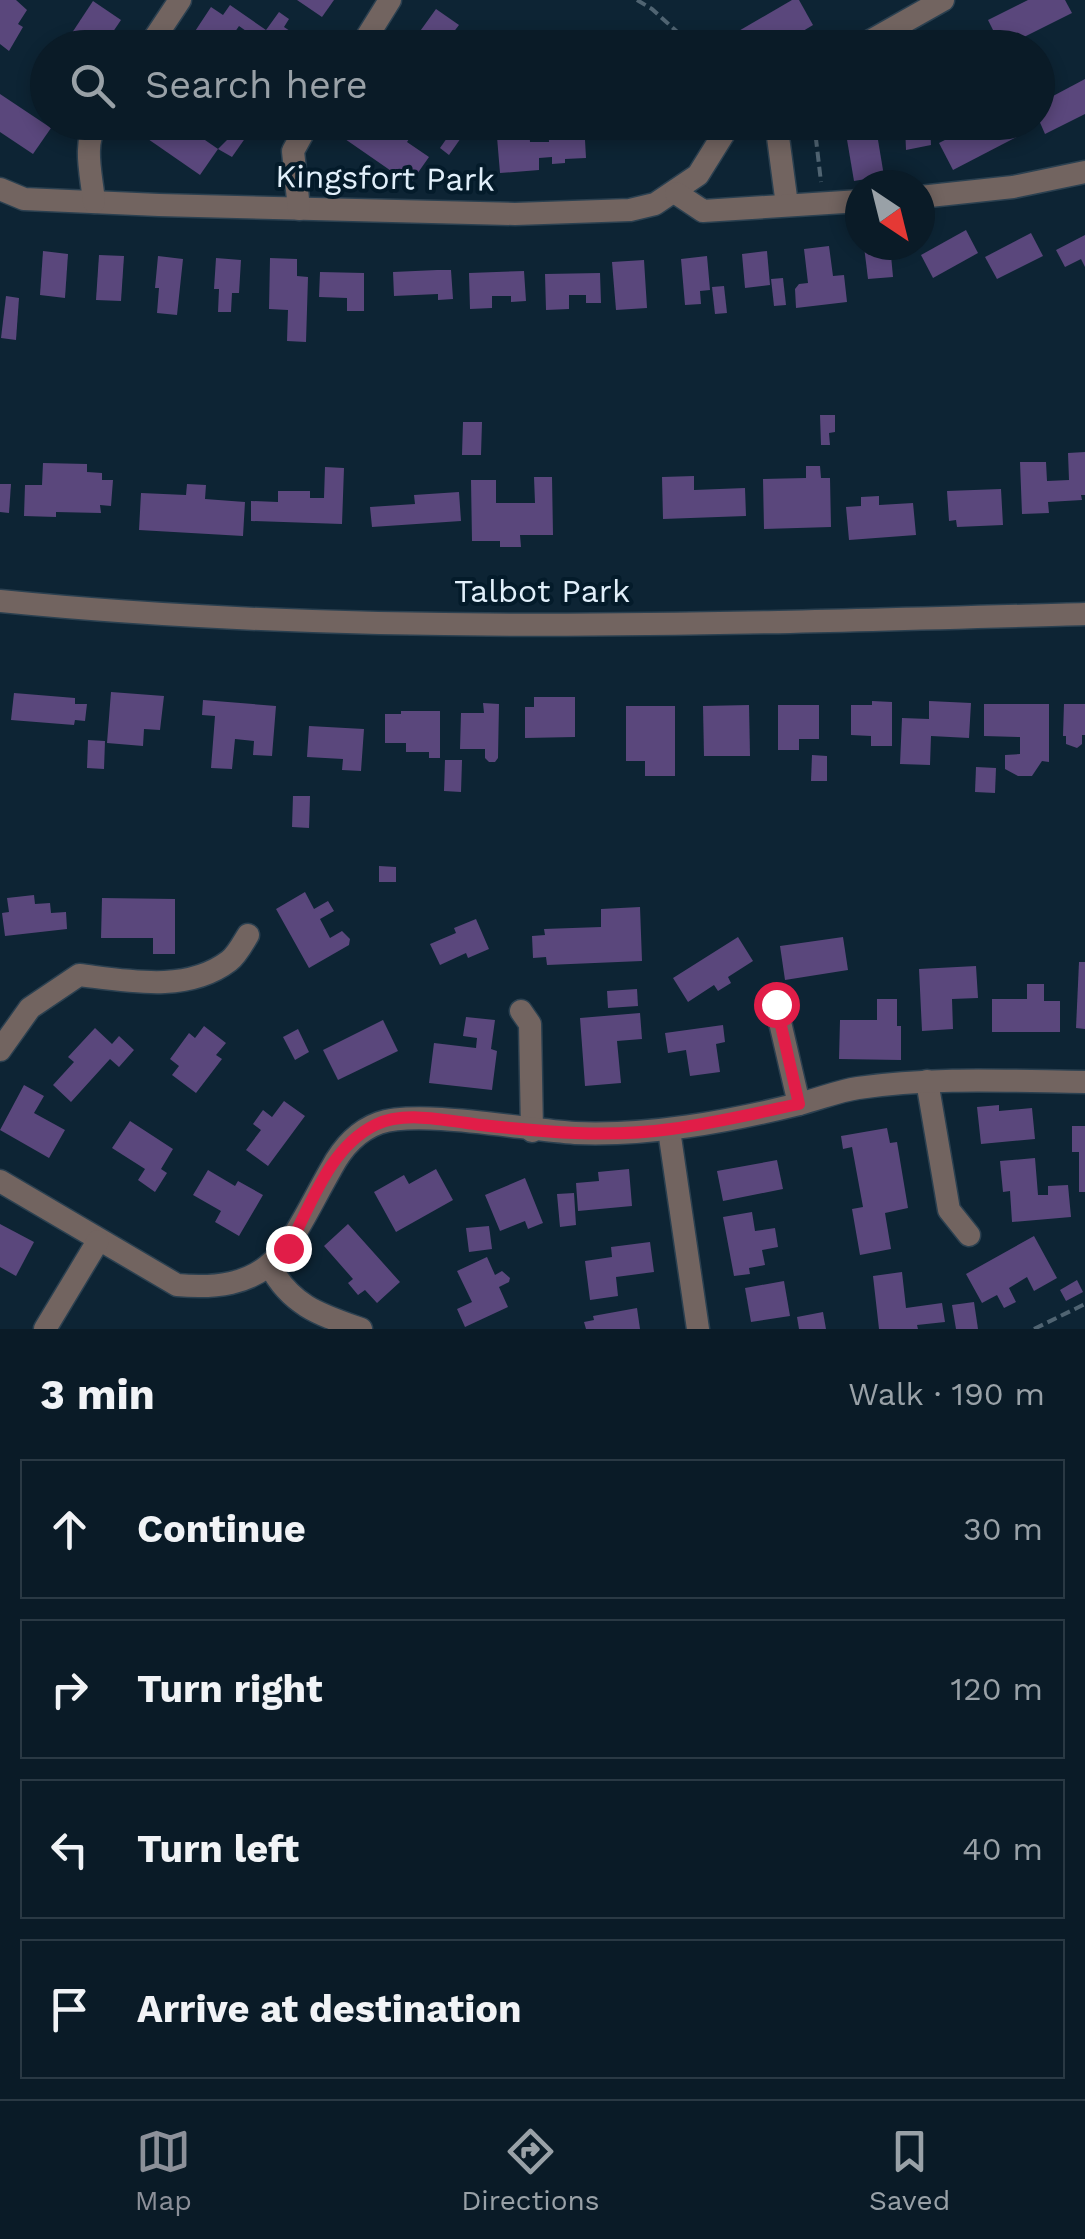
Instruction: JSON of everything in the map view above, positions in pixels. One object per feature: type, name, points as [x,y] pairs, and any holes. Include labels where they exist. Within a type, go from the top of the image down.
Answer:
[{"type":"street","points":[[160,30],[180,0]]},
{"type":"street","points":[[371,30],[390,0]]},
{"type":"street","points":[[890,30],[943,0]]},
{"type":"street","points":[[89,140],[94,202]]},
{"type":"street","points":[[299,140],[293,151],[299,208]]},
{"type":"street","name":"Kingsfort Park","points":[[0,189],[24,199],[94,202],[514,214],[630,210],[655,204],[676,193],[698,175],[720,140]]},
{"type":"street","points":[[779,140],[788,205]]},
{"type":"street","points":[[935,195],[1013,187],[1085,172]]},
{"type":"street","points":[[676,193],[703,211],[845,201]]},
{"type":"street","name":"Talbot Park","points":[[0,601],[81,609],[384,624],[725,623],[1085,614]]},
{"type":"street","points":[[0,1050],[30,1008],[79,975],[135,982],[188,980],[230,960],[248,935]]},
{"type":"street","points":[[776,1004],[799,1104]]},
{"type":"street","points":[[521,1011],[530,1024],[532,1130]]},
{"type":"street","points":[[926,1080],[949,1210],[969,1235]]},
{"type":"street","points":[[0,1181],[177,1285],[207,1288],[241,1280],[270,1266],[288,1248],[342,1148],[377,1124],[405,1118],[606,1134],[669,1130],[799,1104],[853,1088],[926,1080],[1085,1082]]},
{"type":"street","points":[[669,1130],[698,1329]]},
{"type":"street","points":[[45,1329],[98,1241]]},
{"type":"street","points":[[270,1266],[282,1288],[320,1314],[361,1329]]},
{"type":"path","points":[[637,0],[675,30]]},
{"type":"path","points":[[816,140],[824,203]]},
{"type":"path","points":[[1034,1329],[1085,1304]]},
{"type":"building","points":[[0,0],[16,0],[27,10],[18,24],[23,27],[9,51],[0,44]]},
{"type":"building","points":[[297,0],[334,0],[322,17]]},
{"type":"building","points":[[792,0],[799,0],[813,25],[805,30],[740,30]]},
{"type":"building","points":[[1028,0],[1065,0],[1072,13],[1038,30],[993,30],[988,20]]},
{"type":"building","points":[[93,1],[121,20],[114,30],[74,30]]},
{"type":"building","points":[[230,5],[266,30],[245,30],[239,26],[236,30],[196,30],[211,7],[223,15]]},
{"type":"building","points":[[436,9],[459,25],[455,30],[421,30]]},
{"type":"building","points":[[279,12],[289,19],[284,27],[288,30],[266,30]]},
{"type":"building","points":[[1085,79],[1085,114],[1055,129],[1055,95]]},
{"type":"building","points":[[0,94],[30,114],[30,140],[43,140],[33,154],[0,132]]},
{"type":"building","points":[[149,140],[205,140],[218,149],[200,175]]},
{"type":"building","points":[[227,140],[244,140],[232,157],[218,149]]},
{"type":"building","points":[[346,140],[408,140],[429,157],[410,184]]},
{"type":"building","points":[[446,140],[460,140],[449,155],[440,148]]},
{"type":"building","points":[[497,140],[585,140],[586,158],[552,164],[552,157],[539,158],[539,170],[500,173]]},
{"type":"building","points":[[847,140],[878,140],[883,170],[852,170]]},
{"type":"building","points":[[906,140],[931,140],[931,145],[906,150]]},
{"type":"building","points":[[945,140],[1011,140],[953,170],[939,143]]},
{"type":"building","points":[[966,230],[978,253],[933,278],[924,260],[935,260],[935,247]]},
{"type":"building","points":[[1031,233],[1043,256],[997,279],[985,257]]},
{"type":"building","points":[[1085,235],[1085,267],[1081,259],[1065,267],[1056,250]]},
{"type":"building","points":[[829,246],[833,276],[844,275],[847,302],[796,308],[795,289],[808,283],[804,249]]},
{"type":"building","points":[[43,251],[68,254],[65,298],[40,295]]},
{"type":"building","points":[[767,251],[770,285],[745,288],[742,254]]},
{"type":"building","points":[[99,255],[124,256],[121,301],[96,300]]},
{"type":"building","points":[[158,256],[183,259],[177,315],[157,313]]},
{"type":"building","points":[[707,256],[710,290],[700,291],[701,304],[685,305],[681,259]]},
{"type":"building","points":[[216,258],[241,260],[239,293],[232,293],[231,312],[218,312],[219,289],[214,289]]},
{"type":"building","points":[[270,258],[297,259],[297,276],[308,277],[306,342],[287,341],[288,310],[269,309]]},
{"type":"building","points":[[644,260],[647,308],[616,310],[612,262]]},
{"type":"building","points":[[866,260],[891,260],[893,277],[868,279]]},
{"type":"building","points":[[451,270],[453,299],[438,300],[438,294],[394,296],[393,272]]},
{"type":"building","points":[[524,271],[526,301],[511,302],[511,296],[492,296],[492,308],[470,309],[469,273]]},
{"type":"building","points":[[320,272],[364,273],[364,311],[347,311],[347,298],[319,297]]},
{"type":"building","points":[[600,273],[601,303],[586,303],[586,295],[569,295],[569,309],[546,310],[545,274]]},
{"type":"building","points":[[783,278],[786,305],[774,306],[771,279]]},
{"type":"building","points":[[724,286],[727,313],[715,314],[712,287]]},
{"type":"building","points":[[6,296],[19,298],[16,340],[1,338]]},
{"type":"building","points":[[820,415],[835,415],[830,445],[821,445]]},
{"type":"building","points":[[463,422],[482,422],[481,455],[462,455]]},
{"type":"building","points":[[1085,452],[1082,500],[1048,502],[1049,513],[1022,514],[1020,462],[1046,462],[1047,481],[1069,480],[1068,453]]},
{"type":"building","points":[[43,463],[87,464],[87,472],[102,473],[102,480],[113,480],[111,506],[100,505],[101,513],[24,516],[25,485],[42,485]]},
{"type":"building","points":[[806,466],[820,466],[821,478],[830,478],[831,527],[764,529],[763,479],[806,478]]},
{"type":"building","points":[[325,467],[344,468],[342,524],[251,521],[251,501],[278,502],[278,491],[310,491],[310,498],[324,498]]},
{"type":"building","points":[[694,476],[694,490],[745,488],[746,516],[663,519],[662,477]]},
{"type":"building","points":[[534,477],[552,477],[553,535],[520,535],[521,547],[500,547],[500,541],[472,541],[471,480],[496,480],[496,503],[535,503]]},
{"type":"building","points":[[0,484],[11,484],[9,513],[0,512]]},
{"type":"building","points":[[187,484],[206,485],[205,499],[245,502],[243,536],[139,530],[141,493],[186,495]]},
{"type":"building","points":[[1001,489],[1003,525],[957,527],[956,520],[949,521],[947,491]]},
{"type":"building","points":[[459,492],[461,521],[372,527],[370,507],[415,504],[414,495]]},
{"type":"building","points":[[879,496],[879,505],[913,503],[916,535],[849,540],[846,507],[861,506],[861,497]]},
{"type":"building","points":[[111,692],[164,696],[160,730],[144,729],[143,746],[107,743]]},
{"type":"building","points":[[14,693],[75,698],[75,704],[87,704],[85,721],[75,720],[74,725],[11,720]]},
{"type":"building","points":[[534,697],[575,697],[575,737],[525,738],[525,707],[534,707]]},
{"type":"building","points":[[203,700],[276,706],[272,756],[253,755],[254,741],[235,739],[232,769],[211,768],[215,716],[202,715]]},
{"type":"building","points":[[872,701],[892,702],[892,746],[871,746],[871,736],[851,735],[851,705],[872,705]]},
{"type":"building","points":[[929,701],[971,703],[969,738],[931,736],[930,765],[900,764],[902,718],[929,719]]},
{"type":"building","points":[[483,703],[499,704],[495,762],[485,758],[485,749],[460,749],[461,713],[484,713]]},
{"type":"building","points":[[984,704],[1049,704],[1049,762],[1042,761],[1032,776],[1018,776],[1005,769],[1005,755],[1020,754],[1020,737],[984,736]]},
{"type":"building","points":[[1064,704],[1085,704],[1085,735],[1077,748],[1066,744],[1063,736]]},
{"type":"building","points":[[749,705],[750,756],[704,756],[703,706]]},
{"type":"building","points":[[778,705],[819,705],[819,739],[799,739],[799,750],[778,750]]},
{"type":"building","points":[[626,706],[675,706],[675,776],[645,776],[645,761],[626,761]]},
{"type":"building","points":[[440,711],[440,758],[429,758],[429,752],[406,752],[406,743],[385,743],[385,714]]},
{"type":"building","points":[[309,726],[364,729],[361,771],[342,770],[343,759],[307,757]]},
{"type":"building","points":[[88,740],[105,741],[104,769],[87,768]]},
{"type":"building","points":[[812,755],[827,756],[827,781],[811,781]]},
{"type":"building","points":[[445,760],[462,760],[461,792],[444,791]]},
{"type":"building","points":[[976,767],[996,768],[995,793],[975,792]]},
{"type":"building","points":[[293,796],[310,796],[309,828],[292,827]]},
{"type":"building","points":[[379,866],[396,867],[396,882],[379,882]]},
{"type":"building","points":[[305,892],[314,909],[328,901],[334,911],[320,919],[330,938],[342,931],[350,939],[349,945],[309,968],[276,909]]},
{"type":"building","points":[[34,895],[35,904],[50,903],[51,913],[66,912],[67,929],[5,936],[2,913],[9,912],[7,898]]},
{"type":"building","points":[[102,898],[175,899],[175,954],[153,954],[153,938],[101,938]]},
{"type":"building","points":[[640,907],[642,961],[547,965],[546,957],[533,958],[532,936],[545,935],[544,929],[601,927],[601,909]]},
{"type":"building","points":[[476,919],[489,949],[468,958],[466,953],[440,965],[430,944]]},
{"type":"building","points":[[738,937],[753,961],[728,977],[731,983],[718,991],[714,985],[688,1002],[673,978]]},
{"type":"building","points":[[843,937],[848,970],[785,980],[780,946]]},
{"type":"building","points":[[1079,962],[1085,962],[1085,1029],[1076,1028]]},
{"type":"building","points":[[976,966],[978,998],[952,999],[953,1029],[922,1031],[919,969]]},
{"type":"building","points":[[1027,984],[1044,984],[1044,1001],[1060,1001],[1060,1032],[992,1032],[992,999],[1027,999]]},
{"type":"building","points":[[637,989],[638,1006],[608,1008],[607,991]]},
{"type":"building","points":[[877,999],[897,999],[901,1060],[839,1059],[840,1020],[877,1020]]},
{"type":"building","points":[[640,1013],[642,1039],[617,1041],[621,1083],[585,1086],[580,1018]]},
{"type":"building","points":[[466,1017],[495,1020],[491,1049],[497,1051],[492,1090],[429,1083],[434,1043],[476,1048],[477,1038],[463,1036]]},
{"type":"building","points":[[383,1020],[398,1051],[338,1080],[323,1050]]},
{"type":"building","points":[[723,1025],[725,1042],[716,1044],[720,1072],[690,1076],[686,1050],[668,1053],[665,1033]]},
{"type":"building","points":[[204,1026],[226,1043],[216,1055],[222,1059],[196,1093],[172,1075],[179,1066],[170,1059],[189,1033],[195,1038]]},
{"type":"building","points":[[95,1028],[112,1044],[119,1036],[134,1050],[119,1067],[110,1059],[71,1102],[53,1085],[74,1062],[68,1057]]},
{"type":"building","points":[[298,1029],[309,1052],[295,1060],[283,1037]]},
{"type":"building","points":[[24,1085],[44,1096],[34,1113],[65,1130],[49,1158],[0,1130]]},
{"type":"building","points":[[284,1101],[305,1116],[268,1166],[246,1150],[261,1130],[253,1124],[263,1110],[272,1117]]},
{"type":"building","points":[[999,1105],[999,1111],[1032,1108],[1035,1139],[981,1144],[977,1107]]},
{"type":"building","points":[[130,1121],[173,1149],[161,1169],[167,1173],[155,1192],[138,1180],[145,1169],[112,1148]]},
{"type":"building","points":[[1072,1126],[1085,1126],[1085,1192],[1079,1192],[1079,1152],[1072,1152]]},
{"type":"building","points":[[887,1128],[890,1143],[897,1142],[908,1208],[885,1213],[891,1249],[860,1255],[852,1209],[863,1207],[852,1147],[843,1149],[841,1136]]},
{"type":"building","points":[[1035,1158],[1038,1195],[1048,1195],[1048,1186],[1068,1185],[1071,1217],[1012,1222],[1010,1191],[1003,1192],[1000,1161]]},
{"type":"building","points":[[777,1160],[783,1189],[723,1201],[717,1171]]},
{"type":"building","points":[[436,1169],[453,1200],[396,1232],[374,1192],[404,1175],[409,1184]]},
{"type":"building","points":[[629,1169],[632,1206],[578,1211],[576,1183],[599,1181],[598,1172]]},
{"type":"building","points":[[208,1170],[235,1186],[238,1181],[263,1195],[239,1236],[215,1222],[221,1211],[193,1195]]},
{"type":"building","points":[[525,1178],[543,1223],[528,1229],[525,1221],[500,1231],[485,1195]]},
{"type":"building","points":[[574,1193],[576,1225],[560,1227],[557,1194]]},
{"type":"building","points":[[752,1212],[755,1231],[775,1228],[778,1247],[762,1250],[765,1265],[749,1268],[750,1274],[734,1276],[723,1217]]},
{"type":"building","points":[[0,1224],[34,1242],[16,1276],[0,1267]]},
{"type":"building","points":[[348,1224],[400,1282],[377,1303],[365,1290],[358,1295],[348,1283],[353,1279],[324,1246]]},
{"type":"building","points":[[489,1226],[492,1249],[469,1252],[466,1228]]},
{"type":"building","points":[[1034,1236],[1057,1278],[1034,1291],[1027,1277],[1009,1288],[1016,1302],[1004,1308],[997,1295],[982,1303],[966,1274]]},
{"type":"building","points":[[650,1242],[654,1272],[616,1277],[618,1296],[590,1300],[585,1261],[612,1257],[611,1247]]},
{"type":"building","points":[[487,1257],[495,1275],[502,1271],[510,1278],[499,1287],[508,1307],[465,1327],[457,1309],[472,1302],[457,1271]]},
{"type":"building","points":[[902,1272],[906,1308],[942,1303],[945,1322],[917,1325],[918,1329],[879,1329],[873,1276]]},
{"type":"building","points":[[1077,1280],[1083,1292],[1066,1301],[1060,1290]]},
{"type":"building","points":[[784,1281],[790,1316],[751,1322],[745,1288]]},
{"type":"building","points":[[974,1302],[978,1329],[956,1329],[952,1305]]},
{"type":"building","points":[[637,1308],[640,1329],[586,1329],[584,1322],[594,1320],[593,1316]]},
{"type":"building","points":[[823,1312],[826,1329],[799,1329],[797,1317]]},
{"type":"route","points":[[288,1248],[342,1148],[377,1124],[405,1118],[606,1134],[669,1130],[799,1104],[776,1004]]}]
